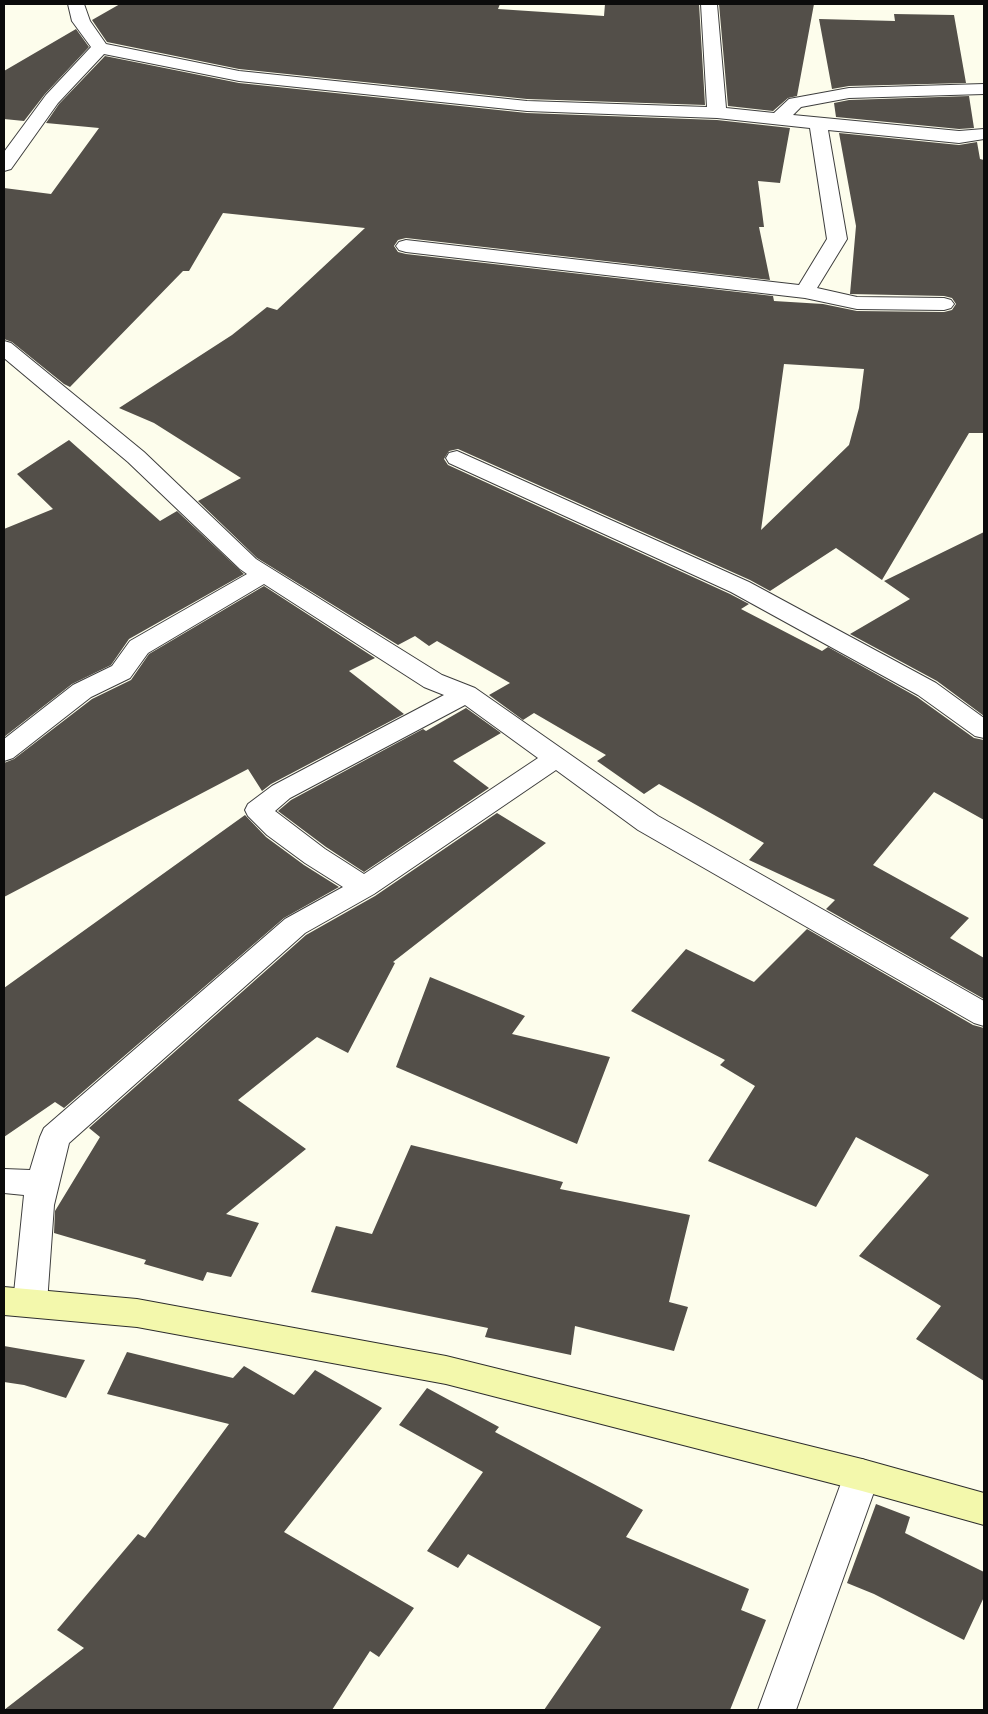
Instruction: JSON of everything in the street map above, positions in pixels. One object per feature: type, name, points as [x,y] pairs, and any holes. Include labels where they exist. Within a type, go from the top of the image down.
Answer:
[{"type":"street","points":[[76,4],[81,21],[100,48],[239,76],[527,106],[717,113],[959,137],[984,134]]},
{"type":"street","points":[[709,4],[717,113]]},
{"type":"street","points":[[4,165],[52,99],[100,48]]},
{"type":"street","points":[[778,119],[795,103],[849,93],[984,89]]},
{"type":"street","points":[[805,292],[837,239],[818,123]]},
{"type":"street","points":[[406,246],[805,292],[857,302],[944,304]]},
{"type":"street","points":[[5,349],[136,457],[248,564],[432,681],[466,694],[648,823],[984,1015]]},
{"type":"street","points":[[457,458],[740,587],[927,689],[984,730]]},
{"type":"street","points":[[4,752],[82,691],[121,672],[139,647],[264,574]]},
{"type":"street","points":[[364,887],[315,856],[277,828],[258,810],[281,792],[466,694]]},
{"type":"street","points":[[557,757],[364,887],[295,926],[55,1137],[42,1183],[17,1302],[137,1313],[446,1370],[862,1475],[984,1509]]},
{"type":"street","points":[[4,1181],[42,1183]]},
{"type":"street","points":[[777,1710],[862,1475]]},
{"type":"building","points":[[120,4],[500,4],[498,9],[604,16],[605,4],[699,4],[705,105],[527,99],[239,69],[107,42],[92,20]]},
{"type":"building","points":[[719,4],[814,4],[797,96],[788,98],[773,111],[728,106]]},
{"type":"building","points":[[894,14],[954,15],[966,83],[849,86],[832,89],[819,19],[895,21]]},
{"type":"building","points":[[76,29],[89,47],[45,94],[24,121],[4,119],[4,71]]},
{"type":"building","points":[[105,56],[239,83],[527,113],[717,120],[790,128],[780,183],[758,181],[764,227],[759,227],[770,280],[406,238],[398,240],[394,246],[398,252],[406,254],[773,296],[774,301],[823,304],[857,311],[944,312],[952,310],[956,304],[952,298],[944,296],[850,294],[856,226],[839,133],[959,145],[977,142],[980,159],[984,160],[984,433],[969,433],[882,580],[836,548],[770,591],[750,580],[458,449],[449,451],[444,459],[448,465],[730,594],[749,604],[741,609],[822,651],[828,647],[917,697],[974,738],[984,740],[984,820],[934,792],[873,865],[969,918],[950,938],[984,958],[984,999],[826,909],[835,900],[749,860],[764,843],[659,784],[644,794],[597,761],[606,755],[534,713],[523,720],[489,695],[510,683],[437,641],[429,646],[415,636],[398,645],[257,558],[198,501],[241,478],[154,423],[119,408],[232,335],[267,307],[277,310],[365,228],[223,213],[189,271],[183,271],[70,387],[12,342],[4,339],[4,188],[51,194],[99,128],[46,123],[59,104]],"holes":[[[784,364],[864,369],[859,408],[849,445],[761,530]]]},
{"type":"building","points":[[969,96],[974,128],[959,129],[836,117],[834,103],[849,100]]},
{"type":"building","points":[[69,440],[160,521],[177,511],[244,574],[129,639],[111,665],[72,684],[4,737],[4,529],[53,509],[17,474]]},
{"type":"building","points":[[984,532],[984,716],[937,681],[850,634],[910,599],[884,581]]},
{"type":"building","points":[[264,586],[375,658],[349,671],[404,714],[271,784],[262,791],[248,769],[4,897],[4,763],[14,759],[92,699],[131,680],[149,654]]},
{"type":"building","points":[[466,708],[501,733],[453,761],[489,788],[364,872],[326,847],[278,811],[291,800],[423,729],[426,731]]},
{"type":"building","points":[[497,813],[546,843],[393,962],[395,963],[348,1053],[317,1037],[238,1100],[306,1149],[226,1214],[259,1223],[231,1277],[207,1272],[203,1281],[144,1264],[146,1260],[54,1233],[55,1211],[100,1137],[89,1128],[306,935],[375,896]]},
{"type":"building","points":[[245,815],[266,837],[304,865],[339,887],[284,918],[64,1108],[55,1102],[4,1137],[4,988]]},
{"type":"building","points":[[807,929],[973,1025],[984,1028],[984,1381],[916,1339],[941,1306],[859,1256],[929,1175],[856,1137],[816,1207],[708,1161],[755,1086],[720,1065],[725,1060],[631,1011],[686,949],[754,982]]},
{"type":"building","points":[[430,977],[525,1016],[512,1034],[610,1057],[577,1144],[396,1067]]},
{"type":"building","points":[[411,1145],[563,1182],[560,1189],[690,1215],[669,1302],[688,1307],[674,1351],[575,1326],[571,1355],[485,1337],[488,1328],[311,1292],[336,1226],[372,1234]]},
{"type":"building","points":[[4,1346],[85,1360],[66,1398],[24,1385],[4,1382]]},
{"type":"building","points":[[127,1352],[233,1378],[244,1366],[294,1395],[315,1370],[382,1408],[284,1532],[414,1608],[379,1657],[370,1651],[332,1710],[4,1710],[84,1648],[57,1630],[138,1534],[145,1538],[229,1424],[107,1394]]},
{"type":"building","points":[[427,1388],[499,1427],[495,1432],[643,1510],[626,1537],[749,1589],[741,1610],[766,1620],[730,1710],[544,1710],[601,1627],[468,1554],[458,1568],[427,1551],[483,1472],[399,1425]]},
{"type":"building","points":[[876,1504],[910,1517],[905,1533],[984,1572],[984,1597],[964,1640],[874,1594],[847,1583]]}]
